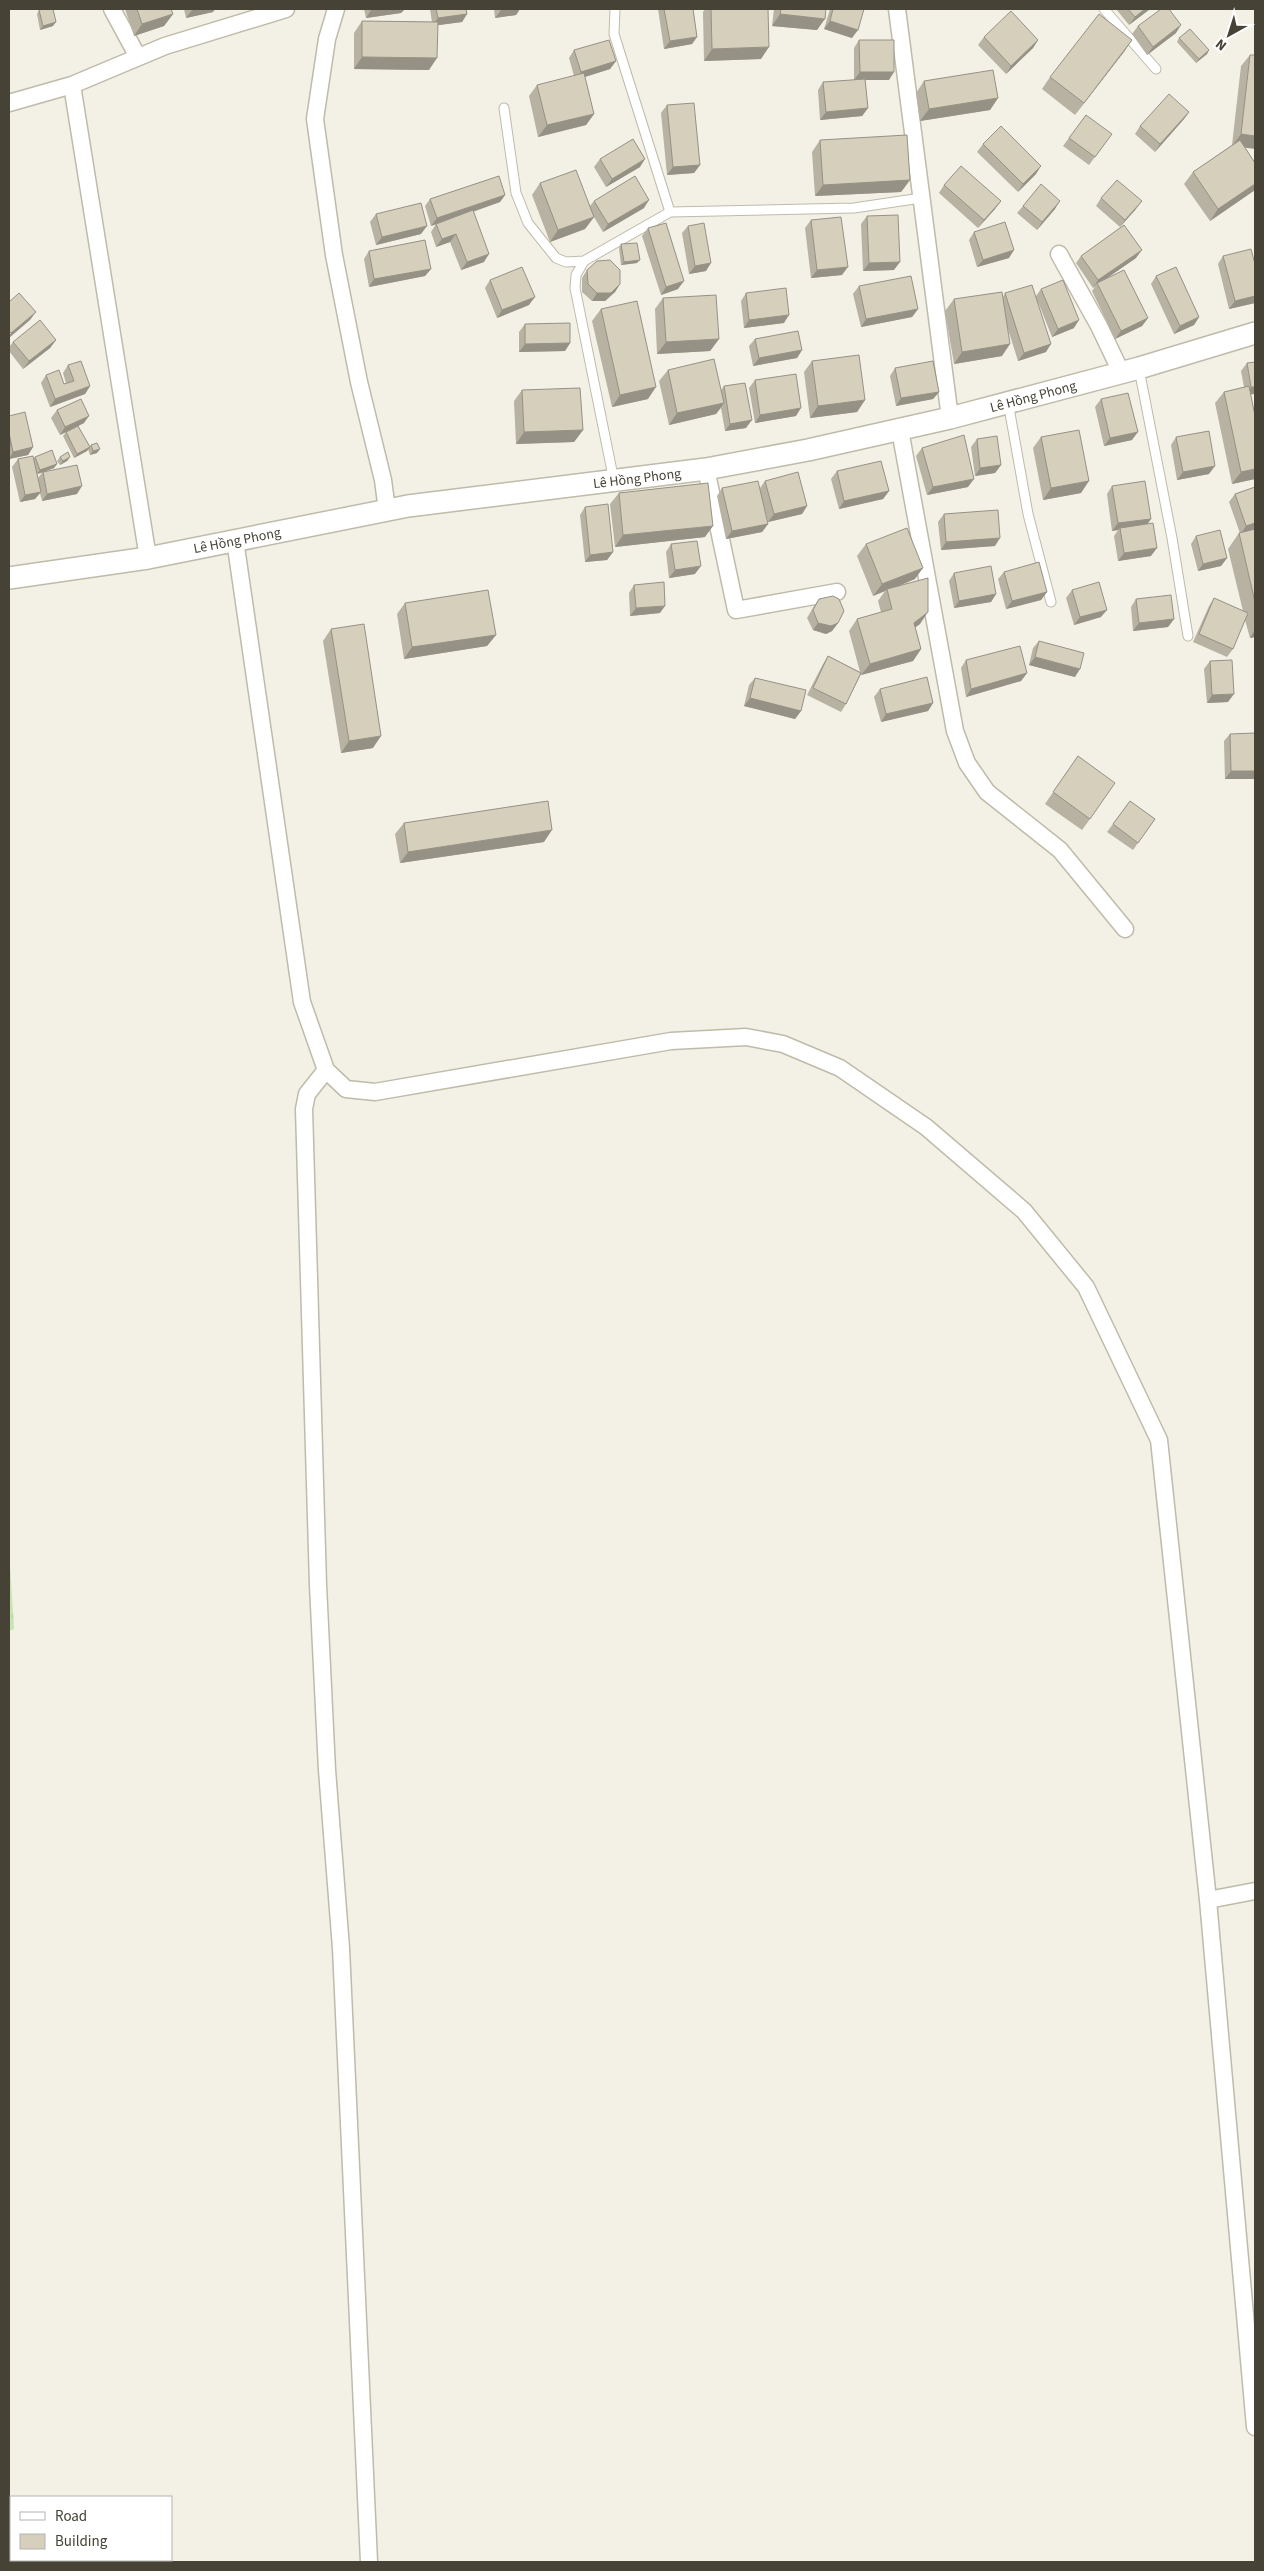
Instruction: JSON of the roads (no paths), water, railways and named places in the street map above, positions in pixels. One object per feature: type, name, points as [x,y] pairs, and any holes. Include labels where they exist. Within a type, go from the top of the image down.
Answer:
[{"type":"street","points":[[112,9],[138,57]]},
{"type":"street","points":[[9,104],[72,85],[165,46],[286,9]]},
{"type":"street","points":[[336,9],[327,39],[315,119],[334,255],[359,382],[383,480],[387,510]]},
{"type":"street","points":[[897,9],[950,418]]},
{"type":"street","points":[[72,85],[148,558]]},
{"type":"street","points":[[1059,254],[1099,326],[1130,370]]},
{"type":"street","name":"Lê Hồng Phong","points":[[9,578],[148,558],[387,510],[706,469],[900,430],[950,418],[1130,370],[1255,333]]},
{"type":"street","points":[[900,430],[955,731],[967,763],[987,792],[1060,850],[1124,929]]},
{"type":"street","points":[[706,469],[736,610],[837,592]]},
{"type":"street","points":[[235,540],[302,1002],[326,1070],[346,1089],[375,1092],[671,1041],[746,1037],[774,1042],[840,1068],[926,1127],[1024,1211],[1086,1287],[1159,1440],[1208,1900],[1255,2427]]},
{"type":"street","points":[[326,1070],[307,1094],[304,1109],[304,1129],[318,1585],[327,1770],[341,1948],[369,2562]]},
{"type":"street","points":[[1208,1900],[1255,1892]]},
{"type":"lane","points":[[615,9],[614,34],[670,212]]},
{"type":"lane","points":[[1104,9],[1156,69]]},
{"type":"lane","points":[[504,108],[516,193],[528,223],[556,258],[566,262],[584,261],[670,212],[854,208],[921,198]]},
{"type":"lane","points":[[584,261],[576,274],[575,288],[614,481]]},
{"type":"lane","points":[[1130,370],[1172,538],[1188,636]]},
{"type":"lane","points":[[1008,402],[1028,514],[1051,602]]}]
